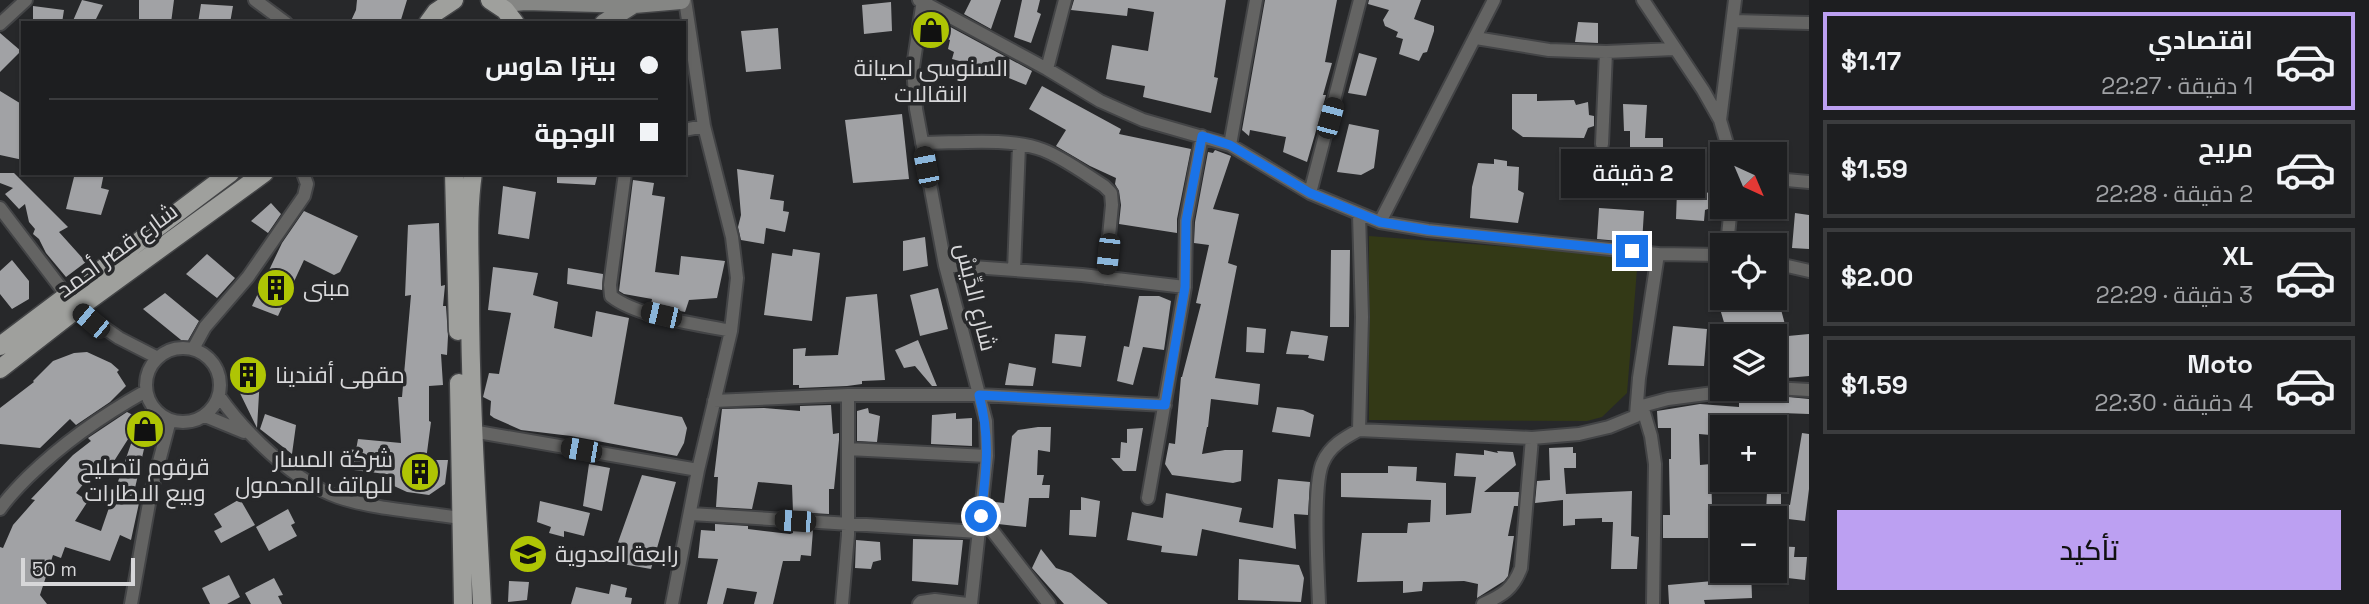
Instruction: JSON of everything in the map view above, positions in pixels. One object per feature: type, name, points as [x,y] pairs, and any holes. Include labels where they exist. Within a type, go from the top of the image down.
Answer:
[{"type":"main road","points":[[431,15],[454,0]]},
{"type":"main road","points":[[494,2],[513,21]]},
{"type":"main road","name":"شارع قصر أحمد","points":[[0,346],[227,175]]},
{"type":"main road","name":"شارع قصر أحمد","points":[[0,369],[77,309],[261,175]]},
{"type":"main road","points":[[454,175],[469,519],[482,604]]},
{"type":"main road","points":[[463,604],[472,431],[470,193],[473,175]]},
{"type":"street","points":[[0,24],[26,0]]},
{"type":"street","points":[[255,0],[283,21]]},
{"type":"street","points":[[494,2],[634,4],[683,0],[704,126],[732,237],[737,278],[731,331],[698,470],[672,604]]},
{"type":"street","points":[[921,0],[1100,101],[1143,120],[1230,145],[1310,193],[1380,222],[1428,230],[1658,254],[1710,255]]},
{"type":"street","name":"شارع الدِّيسْ","points":[[921,0],[913,67],[916,109],[945,265],[986,421],[987,456],[969,604]]},
{"type":"street","points":[[1047,69],[1065,0]]},
{"type":"street","points":[[1230,145],[1256,0]]},
{"type":"street","points":[[1310,193],[1360,0]]},
{"type":"street","points":[[1380,222],[1494,0]]},
{"type":"street","points":[[1643,0],[1703,90],[1720,120],[1726,142]]},
{"type":"street","points":[[1720,120],[1735,0]]},
{"type":"street","points":[[607,21],[634,4]]},
{"type":"street","points":[[1734,21],[1809,23]]},
{"type":"street","points":[[1476,38],[1549,50],[1674,50]]},
{"type":"street","points":[[1602,144],[1606,52]]},
{"type":"street","points":[[686,130],[704,126]]},
{"type":"street","points":[[1148,498],[1185,287],[1186,221],[1202,136]]},
{"type":"street","points":[[922,143],[1019,145],[1045,151],[1104,186],[1111,193],[1112,205],[1105,278]]},
{"type":"street","points":[[1014,270],[1019,145]]},
{"type":"street","points":[[193,349],[205,327],[248,277],[304,196],[307,184],[304,175]]},
{"type":"street","points":[[625,175],[610,285],[611,296],[621,304],[637,310],[731,331]]},
{"type":"street","points":[[1787,180],[1809,182]]},
{"type":"street","points":[[0,208],[77,309],[119,338],[158,358]]},
{"type":"street","points":[[1359,214],[1362,317],[1359,430]]},
{"type":"street","points":[[1653,604],[1655,464],[1651,436],[1639,411],[1639,379],[1658,254]]},
{"type":"street","points":[[945,265],[1185,287]]},
{"type":"street","points":[[1787,266],[1809,271]]},
{"type":"street","points":[[193,349],[213,362],[221,384],[214,407],[205,416],[182,423],[159,414],[146,391],[150,368],[158,358],[168,351],[193,349]]},
{"type":"street","points":[[1787,389],[1809,390]]},
{"type":"street","points":[[2,501],[78,433],[146,391]]},
{"type":"street","points":[[1319,604],[1318,475],[1330,451],[1342,439],[1359,430],[1532,438],[1579,434],[1609,428],[1668,399],[1710,394]]},
{"type":"street","points":[[715,401],[848,395],[979,395],[1165,405]]},
{"type":"street","points":[[842,604],[848,524],[848,395]]},
{"type":"street","points":[[219,396],[248,434],[306,481],[336,496],[357,502],[469,519]]},
{"type":"street","points":[[205,416],[248,434]]},
{"type":"street","points":[[131,604],[151,492],[170,420]]},
{"type":"street","points":[[472,431],[698,470]]},
{"type":"street","points":[[1483,604],[1503,594],[1515,584],[1521,568],[1532,438]]},
{"type":"street","points":[[848,449],[987,456]]},
{"type":"street","points":[[691,514],[979,532]]},
{"type":"street","points":[[981,516],[1049,604]]},
{"type":"street","points":[[919,604],[921,601],[935,600],[969,604]]},
{"type":"green space","points":[[1369,236],[1638,257],[1627,393],[1602,417],[1587,421],[1369,420]]},
{"type":"building","points":[[82,0],[103,5],[95,21],[73,21]]},
{"type":"building","points":[[139,0],[174,0],[171,21],[139,21]]},
{"type":"building","points":[[357,0],[407,0],[401,21],[351,21]]},
{"type":"building","points":[[971,0],[1001,0],[991,29],[964,14]]},
{"type":"building","points":[[1022,0],[1040,0],[1037,12],[1041,14],[1031,43],[1014,37]]},
{"type":"building","points":[[1074,0],[1226,0],[1214,77],[1218,78],[1211,113],[1143,97],[1145,86],[1106,79],[1112,45],[1148,51],[1154,12],[1128,8],[1127,16],[1071,10]]},
{"type":"building","points":[[1265,0],[1337,0],[1325,62],[1332,63],[1307,162],[1283,152],[1286,137],[1250,130],[1249,136],[1242,130]]},
{"type":"building","points":[[1369,0],[1421,0],[1414,19],[1434,26],[1434,31],[1427,52],[1423,53],[1419,61],[1399,54],[1403,39],[1396,37],[1398,32],[1385,26],[1383,20],[1389,10],[1368,4]]},
{"type":"building","points":[[891,2],[892,31],[864,34],[862,5]]},
{"type":"building","points":[[201,4],[233,6],[230,21],[198,21]]},
{"type":"building","points":[[33,6],[64,10],[62,21],[33,21]]},
{"type":"building","points":[[930,16],[1032,71],[1026,85],[982,67],[952,59],[954,52],[948,49],[950,40],[927,31]]},
{"type":"building","points":[[1578,22],[1598,23],[1598,43],[1575,42]]},
{"type":"building","points":[[778,28],[781,69],[746,72],[741,31]]},
{"type":"building","points":[[0,33],[21,51],[0,72]]},
{"type":"building","points":[[1359,53],[1377,58],[1366,96],[1348,93]]},
{"type":"building","points":[[1042,86],[1121,129],[1119,134],[1191,149],[1177,219],[1177,233],[1119,224],[1121,205],[1116,178],[1056,146],[1066,130],[1029,109]]},
{"type":"building","points":[[0,91],[21,104],[21,160],[0,155]]},
{"type":"building","points":[[1512,94],[1537,94],[1537,101],[1574,100],[1576,105],[1588,102],[1589,115],[1594,116],[1594,126],[1588,128],[1584,138],[1523,137],[1512,129]]},
{"type":"building","points":[[1623,104],[1647,105],[1645,138],[1663,138],[1663,178],[1630,178],[1630,131],[1624,131]]},
{"type":"building","points":[[902,114],[909,179],[853,183],[845,120]]},
{"type":"building","points":[[1349,124],[1379,130],[1374,168],[1361,175],[1337,172]]},
{"type":"building","points":[[1215,150],[1231,156],[1213,209],[1239,214],[1228,263],[1237,266],[1215,378],[1260,384],[1258,405],[1211,399],[1202,454],[1243,450],[1241,481],[1233,483],[1172,475],[1165,464],[1169,443],[1175,444],[1181,377],[1201,304],[1196,303],[1209,245],[1194,243],[1195,222],[1208,152],[1213,153]]},
{"type":"building","points":[[1494,159],[1507,161],[1507,166],[1519,167],[1518,190],[1524,193],[1518,223],[1470,218],[1472,187],[1478,163],[1494,164]]},
{"type":"building","points":[[737,169],[774,175],[770,199],[784,201],[783,211],[789,212],[785,232],[766,228],[764,244],[741,240],[738,227],[741,215]]},
{"type":"building","points":[[0,173],[14,173],[68,227],[59,232],[86,262],[66,277],[33,234],[35,229],[29,222],[25,204],[19,209],[5,194],[13,188],[0,183]]},
{"type":"building","points":[[74,175],[104,175],[101,188],[109,190],[101,215],[66,209]]},
{"type":"building","points":[[557,175],[598,175],[595,185],[557,183]]},
{"type":"building","points":[[633,180],[654,183],[652,195],[665,197],[655,272],[679,275],[681,256],[725,261],[717,298],[689,300],[685,312],[654,306],[651,305],[652,299],[619,291]]},
{"type":"building","points":[[503,186],[536,192],[529,239],[498,234]]},
{"type":"building","points":[[1677,190],[1710,193],[1710,208],[1705,210],[1704,221],[1676,219]]},
{"type":"building","name":"مبنى","points":[[271,203],[281,214],[268,233],[251,221]]},
{"type":"building","points":[[1599,208],[1644,211],[1642,243],[1597,239]]},
{"type":"building","points":[[304,211],[358,236],[340,272],[334,275],[304,260],[278,316],[252,306],[282,243]]},
{"type":"building","points":[[1795,213],[1809,215],[1809,249],[1792,248]]},
{"type":"building","points":[[439,223],[441,286],[445,285],[443,306],[446,306],[447,355],[441,354],[443,385],[429,386],[431,422],[426,460],[448,460],[445,484],[429,495],[407,492],[394,486],[394,475],[345,469],[347,449],[356,450],[358,439],[401,443],[398,397],[402,397],[411,295],[405,296],[408,225]]},
{"type":"building","points":[[925,237],[928,266],[903,271],[903,241]]},
{"type":"building","points":[[793,249],[820,253],[812,321],[764,315],[772,253],[792,256]]},
{"type":"building","points":[[1331,250],[1350,250],[1349,327],[1330,327]]},
{"type":"building","name":"مبنى","points":[[207,254],[235,278],[217,298],[186,274]]},
{"type":"building","points":[[12,260],[29,281],[29,299],[12,309],[0,294],[0,271]]},
{"type":"building","points":[[493,267],[538,273],[533,295],[558,302],[554,328],[592,337],[596,311],[629,318],[614,404],[682,417],[687,428],[684,443],[677,456],[571,436],[521,430],[490,415],[491,401],[483,397],[489,373],[499,374],[511,313],[488,310]]},
{"type":"building","points":[[568,268],[603,274],[602,290],[567,284]]},
{"type":"building","points":[[938,288],[948,329],[920,336],[910,295]]},
{"type":"building","points":[[165,293],[199,321],[186,344],[143,309]]},
{"type":"building","points":[[877,294],[885,380],[862,381],[862,384],[847,386],[799,388],[799,385],[793,385],[793,349],[806,348],[805,356],[838,355],[846,297]]},
{"type":"building","points":[[1139,296],[1159,296],[1171,301],[1164,350],[1143,347],[1133,385],[1117,381],[1124,346],[1129,347]]},
{"type":"building","points":[[1720,310],[1781,310],[1785,324],[1724,324]]},
{"type":"building","points":[[1673,326],[1707,329],[1704,366],[1668,365]]},
{"type":"building","points":[[1247,327],[1266,329],[1264,353],[1246,352]]},
{"type":"building","points":[[1291,331],[1328,336],[1324,361],[1308,358],[1309,355],[1286,354]]},
{"type":"building","points":[[1787,332],[1788,336],[1809,334],[1809,376],[1787,378]]},
{"type":"building","points":[[1055,334],[1086,336],[1081,367],[1052,363]]},
{"type":"building","points":[[918,340],[937,386],[932,386],[915,366],[904,368],[895,350]]},
{"type":"building","points":[[87,352],[111,363],[119,370],[117,372],[126,386],[110,402],[76,425],[70,419],[40,448],[0,444],[0,408],[34,382],[53,361],[74,353]]},
{"type":"building","points":[[1009,363],[1036,368],[1033,386],[1005,385]]},
{"type":"building","points":[[259,365],[257,428],[237,387],[235,368]]},
{"type":"building","points":[[1787,397],[1809,399],[1809,414],[1710,415],[1710,435],[1699,434],[1700,465],[1710,464],[1710,538],[1663,538],[1663,515],[1670,515],[1671,428],[1658,428],[1657,411],[1700,404],[1739,407],[1739,401],[1787,401]]},
{"type":"building","points":[[831,405],[833,434],[839,433],[839,440],[834,489],[829,489],[829,514],[793,512],[792,485],[758,482],[752,509],[716,507],[718,477],[714,477],[722,409],[800,411],[800,406]]},
{"type":"building","points":[[1277,407],[1303,410],[1314,415],[1310,437],[1272,432]]},
{"type":"building","points":[[868,408],[869,413],[880,416],[877,442],[857,441],[857,411]]},
{"type":"building","points":[[127,412],[141,419],[138,423],[151,446],[144,443],[142,448],[144,449],[132,501],[139,503],[131,540],[120,535],[110,561],[65,547],[61,558],[53,555],[40,595],[47,604],[0,604],[0,547],[3,548],[13,525],[35,500],[31,499],[73,455],[91,441],[88,438]],"holes":[[[130,436],[133,438],[101,531],[75,521],[88,501],[76,493],[93,472],[102,480]]]},
{"type":"building","points":[[956,413],[956,419],[972,418],[972,446],[931,444],[932,415]]},
{"type":"building","points":[[265,414],[296,425],[292,454],[260,429]]},
{"type":"building","points":[[1051,427],[1050,452],[1038,450],[1037,475],[1044,475],[1042,485],[1050,485],[1049,498],[1029,498],[1026,527],[998,524],[993,517],[995,502],[1004,503],[1012,436],[1018,430]]},
{"type":"building","points":[[1143,428],[1136,471],[1123,471],[1111,458],[1120,458],[1121,442],[1127,443],[1127,429]]},
{"type":"building","points":[[1802,433],[1809,434],[1809,489],[1805,521],[1787,519],[1787,506],[1782,504],[1790,505]]},
{"type":"building","points":[[1573,447],[1573,453],[1576,453],[1576,468],[1564,468],[1566,494],[1632,491],[1631,536],[1639,537],[1637,569],[1611,569],[1613,522],[1602,522],[1602,518],[1575,519],[1575,525],[1563,526],[1563,500],[1535,503],[1537,481],[1550,480],[1549,448]]},
{"type":"building","points":[[1484,450],[1513,452],[1516,465],[1484,492],[1519,492],[1518,506],[1514,506],[1508,536],[1514,536],[1508,576],[1504,581],[1477,598],[1478,584],[1464,581],[1423,582],[1422,591],[1403,593],[1403,581],[1357,582],[1362,533],[1407,533],[1408,523],[1430,522],[1431,500],[1341,497],[1341,473],[1388,473],[1388,466],[1417,467],[1416,481],[1446,483],[1446,515],[1471,513],[1476,477],[1454,476],[1456,453],[1484,455]]},
{"type":"building","points":[[589,464],[610,468],[602,511],[583,506]]},
{"type":"building","points":[[642,475],[676,482],[651,569],[611,562]]},
{"type":"building","points":[[1278,479],[1310,482],[1308,515],[1294,514],[1296,549],[1202,529],[1197,556],[1161,552],[1162,546],[1127,540],[1132,512],[1163,518],[1166,493],[1242,508],[1239,522],[1273,528]]},
{"type":"building","points":[[1767,492],[1781,492],[1781,506],[1766,506]]},
{"type":"building","points":[[1081,497],[1100,501],[1096,537],[1069,535],[1070,510],[1081,510]]},
{"type":"building","points":[[240,499],[255,525],[221,543],[214,531],[222,527],[214,514]]},
{"type":"building","points":[[540,501],[590,513],[584,536],[564,531],[564,537],[549,533],[551,527],[537,522]]},
{"type":"building","points":[[288,509],[295,523],[291,525],[297,536],[269,551],[256,527]]},
{"type":"building","points":[[715,524],[748,526],[748,529],[790,534],[793,529],[813,530],[811,556],[801,555],[800,561],[783,561],[773,604],[754,604],[757,592],[727,588],[723,604],[707,604],[718,559],[698,558],[701,530],[715,531]]},
{"type":"building","points":[[913,539],[963,540],[958,585],[912,581]]},
{"type":"building","points":[[856,540],[880,542],[881,560],[873,562],[871,569],[855,568]]},
{"type":"building","points":[[1787,547],[1795,547],[1794,557],[1807,557],[1805,580],[1787,578]]},
{"type":"building","points":[[1041,549],[1056,568],[1071,573],[1108,604],[1064,604],[1032,568]]},
{"type":"building","points":[[1239,559],[1299,565],[1304,578],[1301,602],[1238,600]]},
{"type":"building","points":[[229,575],[240,597],[227,604],[210,604],[202,588]]},
{"type":"building","points":[[274,578],[283,595],[278,596],[282,604],[251,604],[245,593]]},
{"type":"building","points":[[509,581],[529,582],[527,600],[508,602]]},
{"type":"building","points":[[1710,581],[1751,583],[1752,598],[1704,600],[1705,604],[1669,604],[1668,585]]},
{"type":"building","name":"رابعة العدوية","points":[[611,584],[627,588],[625,597],[632,598],[631,604],[571,604],[576,587],[609,594]]},
{"type":"place","name":"السنوسي لصيانة النقالات","points":[[931,30]]},
{"type":"place","name":"مبنى","points":[[276,288]]},
{"type":"place","name":"مقهى أفندينا","points":[[248,375]]},
{"type":"place","name":"قرقوم لتصليح وبيع الاطارات","points":[[145,429]]},
{"type":"place","name":"شركة المسار للهاتف المحمول","points":[[420,472]]},
{"type":"place","name":"رابعة العدوية","points":[[528,554]]},
{"type":"route","points":[[981,516],[987,456],[986,421],[979,395],[1165,405],[1185,287],[1186,221],[1202,136],[1230,145],[1310,193],[1380,222],[1428,230],[1632,251]]}]
